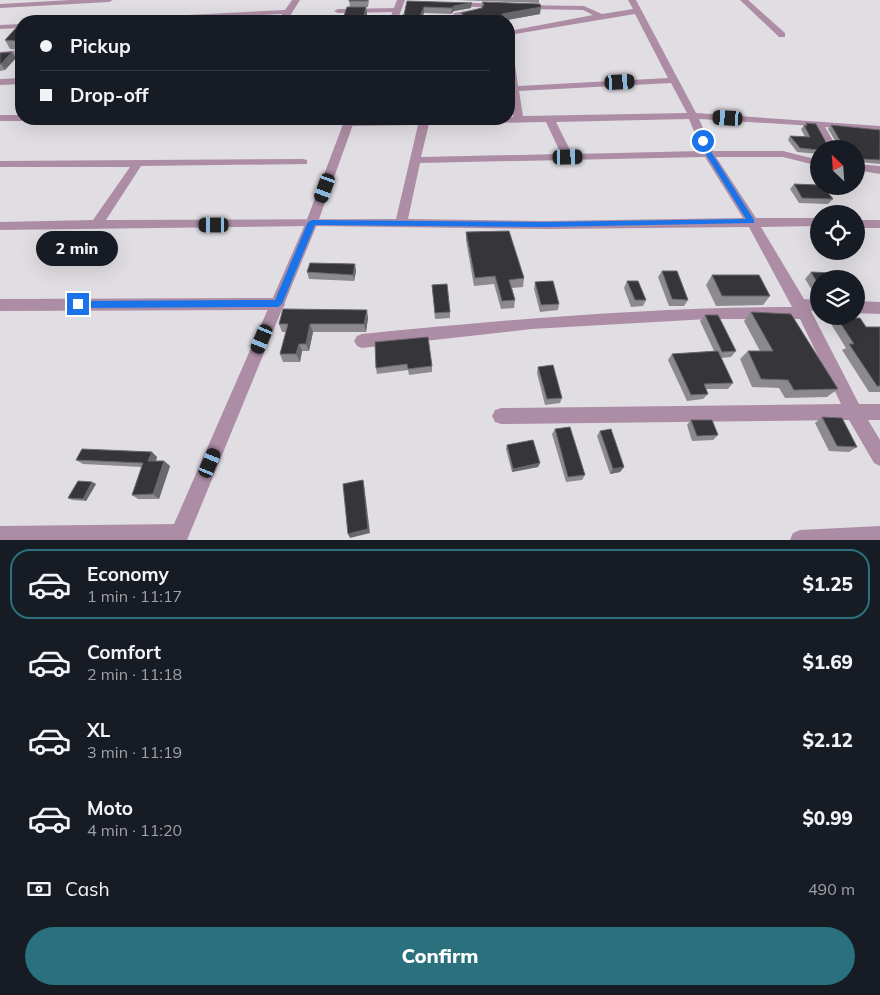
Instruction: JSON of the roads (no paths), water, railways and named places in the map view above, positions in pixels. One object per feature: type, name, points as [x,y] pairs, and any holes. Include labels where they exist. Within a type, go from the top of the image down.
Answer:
[{"type":"street","points":[[0,6],[109,0]]},
{"type":"street","points":[[286,15],[296,0]]},
{"type":"street","points":[[744,0],[782,35]]},
{"type":"street","points":[[395,15],[401,1],[410,2]]},
{"type":"street","points":[[449,4],[510,6]]},
{"type":"street","points":[[457,15],[459,4]]},
{"type":"street","points":[[519,6],[553,4],[584,8],[601,16]]},
{"type":"street","points":[[467,15],[501,6]]},
{"type":"street","points":[[515,32],[601,16],[635,6],[692,116],[708,153],[752,222],[880,457]]},
{"type":"street","points":[[338,11],[397,10]]},
{"type":"street","points":[[228,15],[287,12]]},
{"type":"street","points":[[0,27],[15,26]]},
{"type":"street","points":[[0,55],[15,54]]},
{"type":"street","points":[[515,89],[673,80]]},
{"type":"street","points":[[0,82],[15,82]]},
{"type":"street","points":[[515,101],[518,120]]},
{"type":"street","points":[[515,120],[692,116],[818,123],[880,129]]},
{"type":"street","points":[[0,118],[15,118]]},
{"type":"street","points":[[550,120],[568,157]]},
{"type":"street","points":[[818,123],[827,140]]},
{"type":"street","points":[[0,536],[178,537],[312,222],[348,125]]},
{"type":"street","points":[[401,224],[423,125]]},
{"type":"street","points":[[415,160],[708,153],[783,154],[810,161]]},
{"type":"street","points":[[0,164],[303,162]]},
{"type":"street","points":[[96,225],[138,163]]},
{"type":"street","points":[[865,168],[880,170]]},
{"type":"street","points":[[0,226],[312,222],[545,225],[810,222]]},
{"type":"street","points":[[865,224],[880,224]]},
{"type":"street","points":[[0,305],[278,304]]},
{"type":"street","points":[[865,307],[880,308]]},
{"type":"street","points":[[362,341],[532,323],[810,308]]},
{"type":"street","points":[[501,416],[880,412]]},
{"type":"street","points":[[800,540],[880,536]]}]
